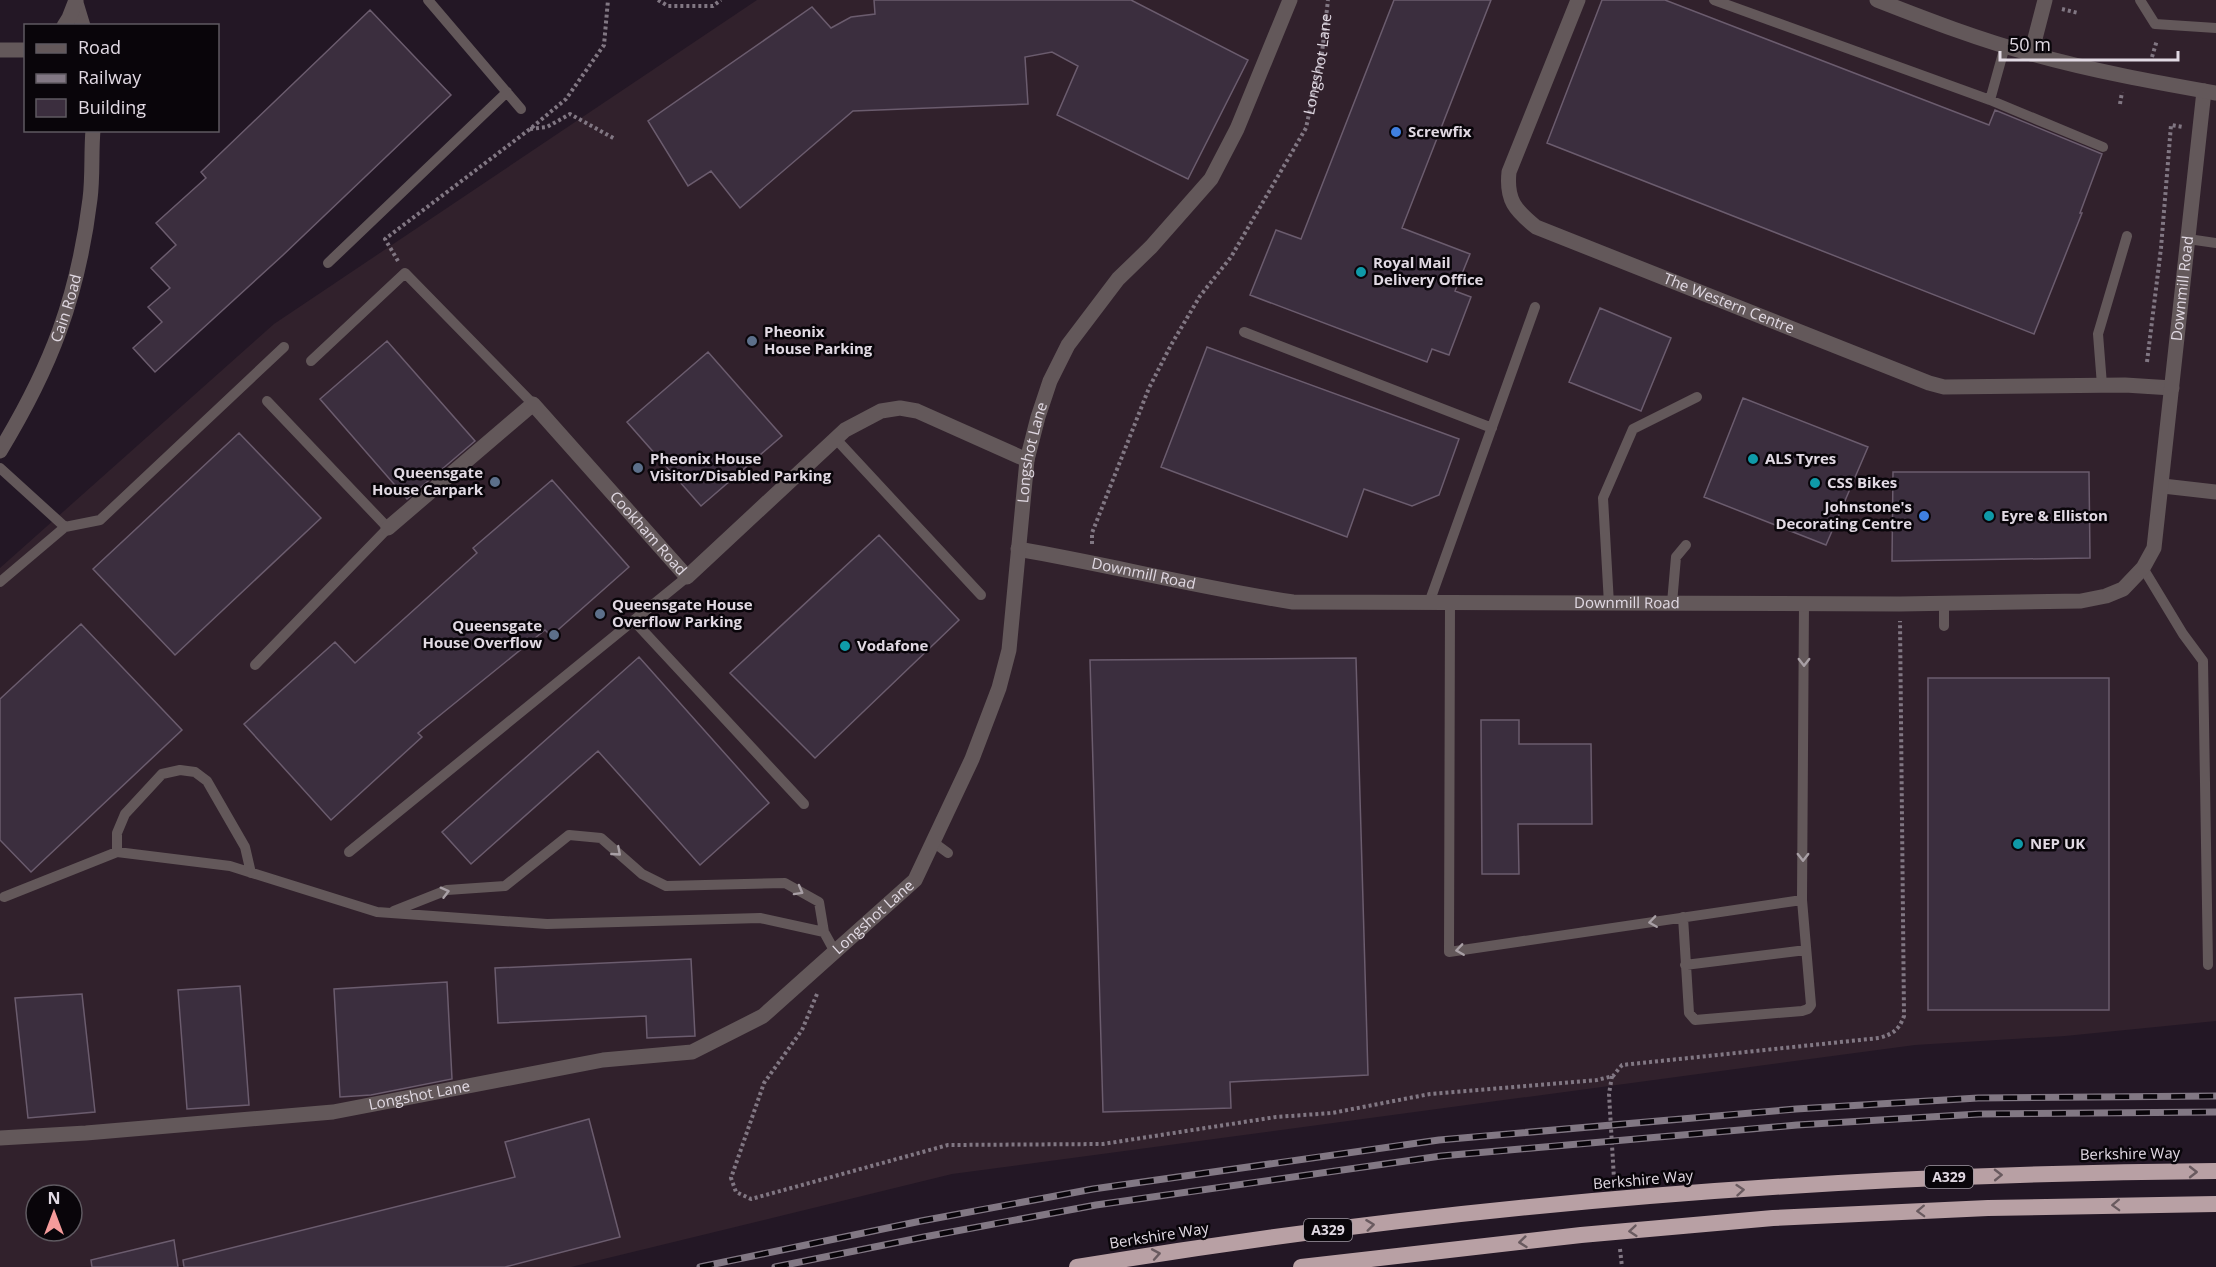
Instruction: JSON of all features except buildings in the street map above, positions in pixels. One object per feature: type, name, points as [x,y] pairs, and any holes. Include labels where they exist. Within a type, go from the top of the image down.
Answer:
[{"type":"highway","name":"Berkshire Way","points":[[1077,1267],[1190,1248],[1339,1229],[1488,1211],[1579,1203],[1820,1183],[1965,1176],[2216,1171]]},
{"type":"highway","name":"A329","points":[[1301,1267],[1581,1235],[1870,1213],[2127,1204],[2216,1204]]},
{"type":"street","name":"Longshot Lane","points":[[0,1138],[86,1134],[333,1113],[603,1060],[692,1052],[763,1016],[915,880],[972,759],[999,688],[1009,650],[1027,460],[1050,381],[1068,345],[1118,279],[1151,247],[1211,179],[1237,129],[1290,0]]},
{"type":"street","name":"The Western Centre","points":[[1578,0],[1509,172],[1507,190],[1515,207],[1536,227],[1944,387],[2102,385],[2172,388]]},
{"type":"street","points":[[65,24],[76,1]]},
{"type":"street","points":[[76,1],[82,24]]},
{"type":"street","points":[[1880,1],[2031,54],[2131,79],[2210,92]]},
{"type":"street","points":[[2031,54],[2049,3]]},
{"type":"street","name":"Downmill Road","points":[[1018,549],[1293,602],[1609,604],[2060,602],[2098,598],[2123,589],[2143,568],[2154,548],[2163,486],[2188,239],[2210,92]]},
{"type":"street","name":"Cain Road","points":[[81,132],[91,155]]},
{"type":"street","name":"Cain Road","points":[[0,451],[30,400],[69,306],[82,256],[87,221],[93,132]]},
{"type":"street","name":"Cookham Road","points":[[533,404],[687,577],[835,438],[864,418],[881,411],[900,408],[917,411],[1027,460]]},
{"type":"street","points":[[388,528],[533,404]]},
{"type":"street","points":[[2163,486],[2216,492]]},
{"type":"lane","points":[[429,0],[521,109]]},
{"type":"lane","points":[[1714,0],[1990,100],[2103,147]]},
{"type":"lane","points":[[2140,0],[2155,24],[2216,28]]},
{"type":"lane","points":[[1990,100],[2005,46]]},
{"type":"lane","points":[[328,263],[507,92]]},
{"type":"lane","points":[[2102,385],[2098,334],[2127,236]]},
{"type":"lane","points":[[2188,239],[2216,243]]},
{"type":"lane","points":[[311,361],[405,273],[533,404]]},
{"type":"lane","points":[[1429,603],[1535,307]]},
{"type":"lane","points":[[1244,332],[1492,428]]},
{"type":"lane","points":[[0,582],[65,527],[100,520],[284,347]]},
{"type":"lane","points":[[1609,604],[1603,498],[1633,429],[1697,397]]},
{"type":"lane","points":[[255,664],[388,528],[267,401]]},
{"type":"lane","points":[[835,438],[981,595]]},
{"type":"lane","points":[[0,468],[65,527]]},
{"type":"lane","points":[[1672,603],[1676,557],[1686,545]]},
{"type":"lane","points":[[2143,568],[2183,634],[2204,661],[2208,965]]},
{"type":"lane","points":[[349,852],[687,577]]},
{"type":"lane","points":[[1450,603],[1449,952],[1802,900]]},
{"type":"lane","points":[[1683,917],[1689,1013],[1695,1020],[1802,1011],[1811,1005],[1802,900],[1804,603]]},
{"type":"lane","points":[[1944,603],[1944,626]]},
{"type":"lane","points":[[634,621],[804,804]]},
{"type":"lane","points":[[117,852],[117,833],[125,814],[162,774],[180,770],[195,772],[207,781],[245,846],[251,873]]},
{"type":"lane","points":[[391,913],[447,890],[505,886],[569,835],[601,838],[642,874],[666,886],[784,883],[819,902],[824,932],[835,952]]},
{"type":"lane","points":[[933,842],[948,853]]},
{"type":"lane","points":[[3,897],[117,852],[230,866],[377,912],[547,924],[760,918],[824,932]]},
{"type":"lane","points":[[1685,965],[1806,950]]},
{"type":"path","points":[[405,273],[385,239],[566,99],[604,45],[608,0]]},
{"type":"path","points":[[658,0],[668,6],[713,6],[721,0]]},
{"type":"path","name":"Longshot Lane","points":[[1093,542],[1092,533],[1149,387],[1200,296],[1231,257],[1306,128],[1322,53],[1328,0]]},
{"type":"path","points":[[2049,3],[2078,13]]},
{"type":"path","points":[[2120,105],[2122,92]]},
{"type":"path","points":[[530,129],[547,127],[570,114],[615,139]]},
{"type":"path","name":"Downmill Road","points":[[2147,362],[2161,248],[2171,125],[2178,126]]},
{"type":"path","points":[[1613,1154],[1609,1094],[1613,1076],[1622,1065],[1879,1038],[1891,1035],[1900,1027],[1904,1016],[1900,615]]},
{"type":"path","points":[[820,989],[802,1030],[764,1083],[731,1178],[736,1192],[751,1199],[948,1145],[1103,1144],[1276,1117],[1332,1113],[1430,1094],[1597,1080],[1613,1076]]},
{"type":"shaded area","points":[[757,0],[2216,0],[2216,1021],[2065,1036],[1915,1045],[952,1174],[571,1267],[0,1267],[0,568],[274,324]]},
{"type":"railway","points":[[700,1267],[921,1221],[1093,1189],[1439,1140],[1796,1109],[1978,1098],[2216,1096]]},
{"type":"railway","points":[[775,1267],[1096,1205],[1441,1156],[1797,1125],[1979,1114],[2216,1112]]},
{"type":"place","name":"Screwfix","points":[[1396,132]]},
{"type":"place","name":"Royal Mail Delivery Office","points":[[1361,272]]},
{"type":"place","name":"Pheonix House Parking","points":[[752,341]]},
{"type":"place","name":"ALS Tyres","points":[[1753,459]]},
{"type":"place","name":"Pheonix House Visitor/Disabled Parking","points":[[638,468]]},
{"type":"place","name":"Queensgate House Carpark","points":[[495,482]]},
{"type":"place","name":"CSS Bikes","points":[[1815,483]]},
{"type":"place","name":"Johnstone's Decorating Centre","points":[[1924,516]]},
{"type":"place","name":"Eyre & Elliston","points":[[1989,516]]},
{"type":"place","name":"Queensgate House Overflow Parking","points":[[600,614]]},
{"type":"place","name":"Queensgate House Overflow","points":[[554,635]]},
{"type":"place","name":"Vodafone","points":[[845,646]]},
{"type":"place","name":"NEP UK","points":[[2018,844]]}]
